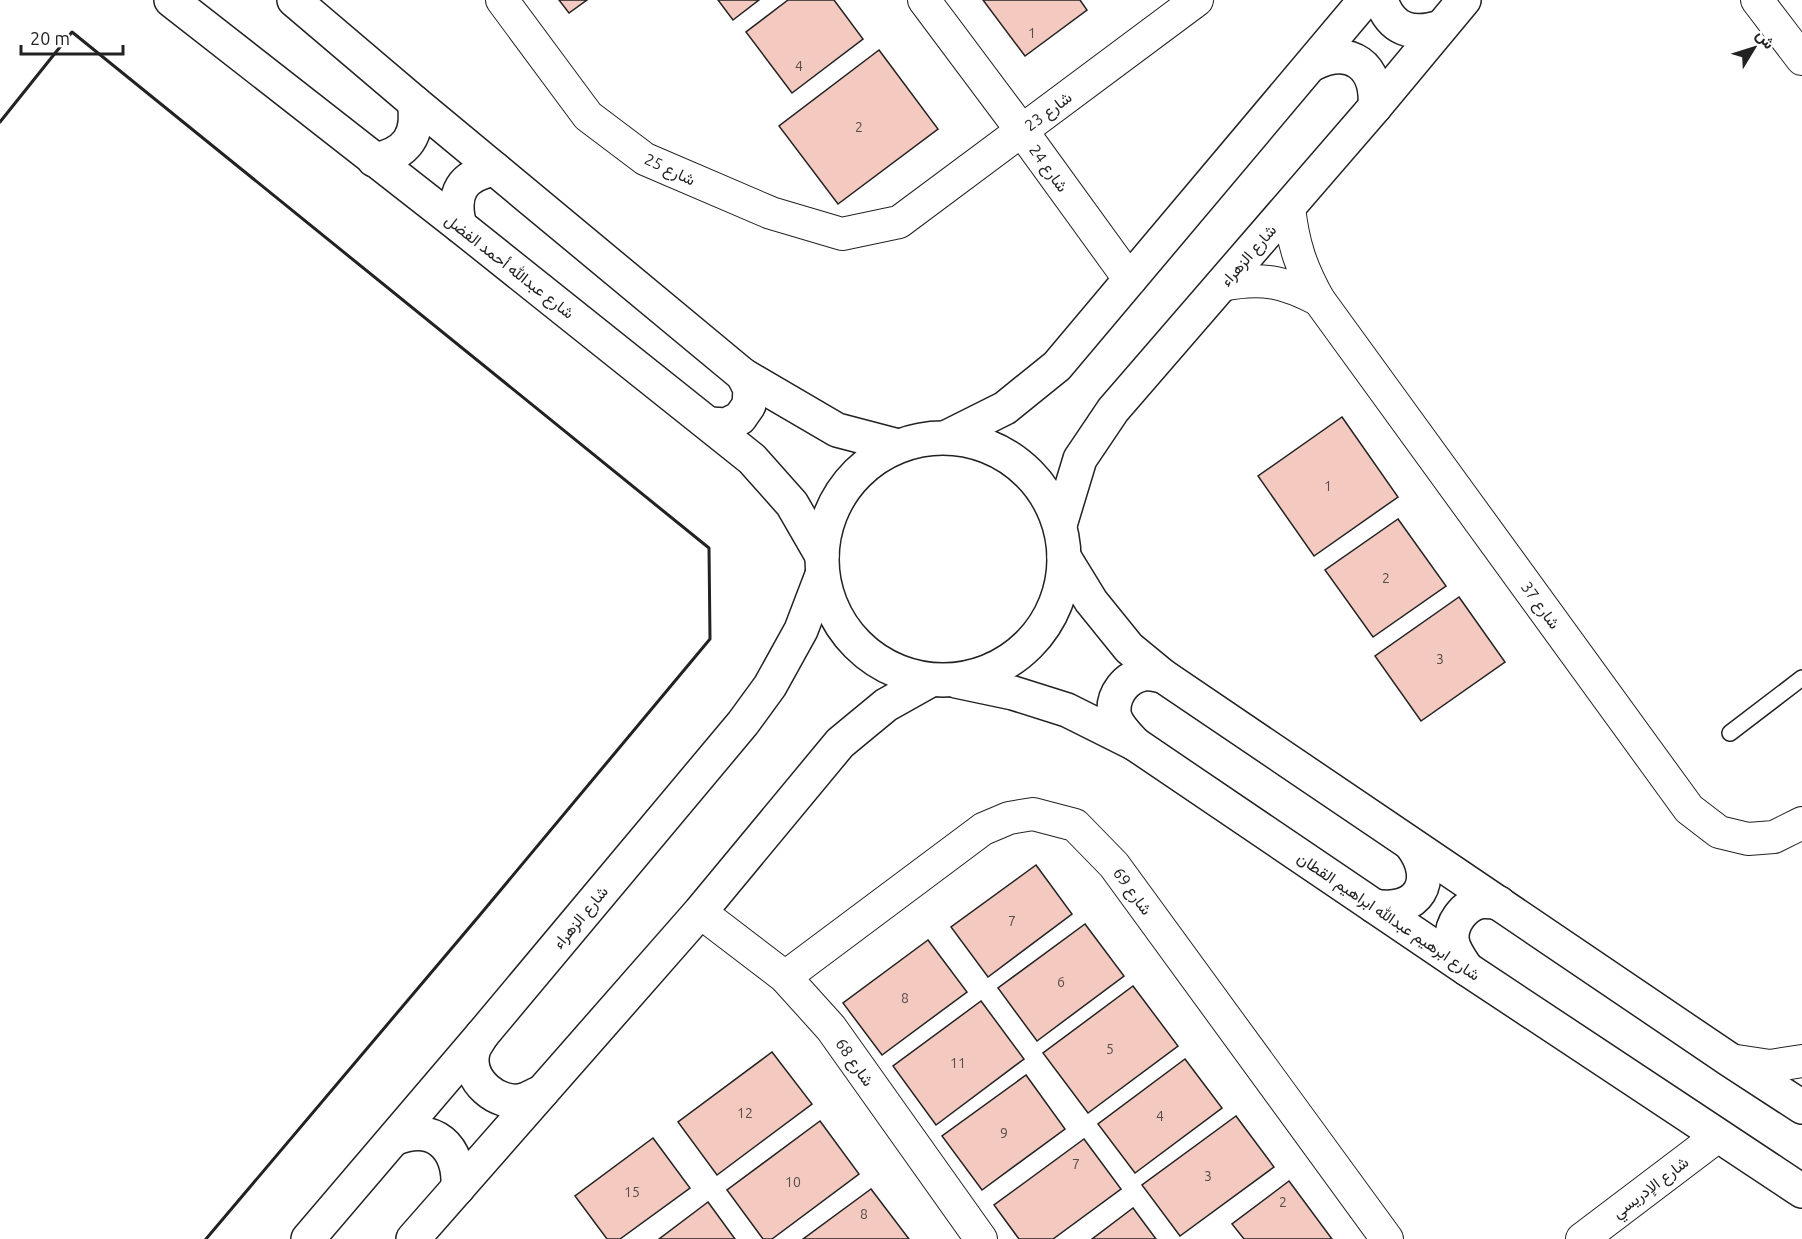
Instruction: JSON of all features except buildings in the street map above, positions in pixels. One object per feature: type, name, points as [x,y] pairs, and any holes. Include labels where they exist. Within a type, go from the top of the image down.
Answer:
[{"type":"street","name":"شارع عبدالله أحمد الفضل","points":[[171,0],[460,226],[752,459],[792,504],[822,566]]},
{"type":"street","points":[[294,0],[743,375],[837,430],[898,446]]},
{"type":"street","name":"شارع 25","points":[[502,0],[588,116],[645,159],[771,213],[842,234],[899,222]]},
{"type":"street","name":"شارع 24","points":[[924,0],[1130,280]]},
{"type":"street","name":"شارع 23","points":[[899,222],[1197,0]]},
{"type":"street","points":[[947,437],[1005,408],[1057,366],[1365,0]]},
{"type":"street","points":[[1381,0],[1385,12],[1395,24],[1410,31],[1426,32],[1441,27]]},
{"type":"street","name":"شارع الزهراء","points":[[942,681],[995,670],[1025,650],[1047,622],[1061,588],[1062,541],[1080,459],[1113,410],[1375,107],[1464,0]]},
{"type":"street","points":[[1757,0],[1792,24],[1802,59]]},
{"type":"street","points":[[1313,64],[1328,57],[1345,56],[1360,62],[1371,75],[1377,90],[1375,107]]},
{"type":"street","points":[[374,160],[400,151],[409,141],[415,129],[414,102]]},
{"type":"street","points":[[460,226],[456,210],[458,194],[466,180],[479,171],[495,169]]},
{"type":"street","name":"شارع 37","points":[[1289,207],[1291,232],[1297,256],[1319,300],[1689,808],[1719,832],[1748,839],[1774,837],[1802,823]]},
{"type":"street","name":"شارع 37","points":[[1221,285],[1247,280],[1274,282],[1298,289],[1319,300]]},
{"type":"street","points":[[710,424],[726,425],[740,418],[749,405],[750,389],[743,375]]},
{"type":"street","points":[[822,566],[826,521],[838,496],[861,469],[875,457],[898,446],[922,439],[947,437],[973,441],[1002,453],[1027,472],[1047,496],[1062,541],[1091,601],[1129,648],[1163,676],[1802,1107]]},
{"type":"street","name":"شارع الزهراء","points":[[308,1239],[743,723],[770,686],[801,630],[822,566]]},
{"type":"street","name":"شارع ابرهيم عبدالله ابراهيم القطان","points":[[822,566],[829,602],[843,629],[863,651],[888,668],[942,681],[1013,693],[1067,710],[1135,744],[1467,969],[1802,1191]]},
{"type":"street","points":[[1135,744],[1122,729],[1114,713],[1116,695],[1128,680],[1145,673],[1163,676]]},
{"type":"street","points":[[413,1239],[700,912],[840,743],[886,705],[942,681]]},
{"type":"street","name":"شارع 69","points":[[785,977],[983,829],[1009,818],[1033,814],[1075,825],[1114,865],[1387,1239]]},
{"type":"street","points":[[1374,906],[1390,909],[1407,904],[1419,892],[1425,876],[1422,859],[1412,846]]},
{"type":"street","points":[[1467,969],[1457,954],[1452,938],[1455,922],[1465,909],[1480,902],[1499,903]]},
{"type":"street","name":"شارع 68","points":[[700,912],[785,977],[831,1028],[981,1239]]},
{"type":"street","points":[[482,1035],[473,1053],[475,1073],[486,1090],[504,1100],[523,1100],[542,1092]]},
{"type":"street","points":[[1730,1060],[1770,1066],[1802,1061]]},
{"type":"street","points":[[394,1139],[409,1132],[426,1134],[442,1142],[453,1154],[456,1162],[459,1171],[458,1188]]},
{"type":"street","name":"شارع الإدريسي","points":[[1582,1239],[1718,1136]]},
{"type":"lane","points":[[1730,733],[1802,678]]},
{"type":"wall","points":[[0,122],[72,32],[709,548],[710,639],[206,1239]]}]
